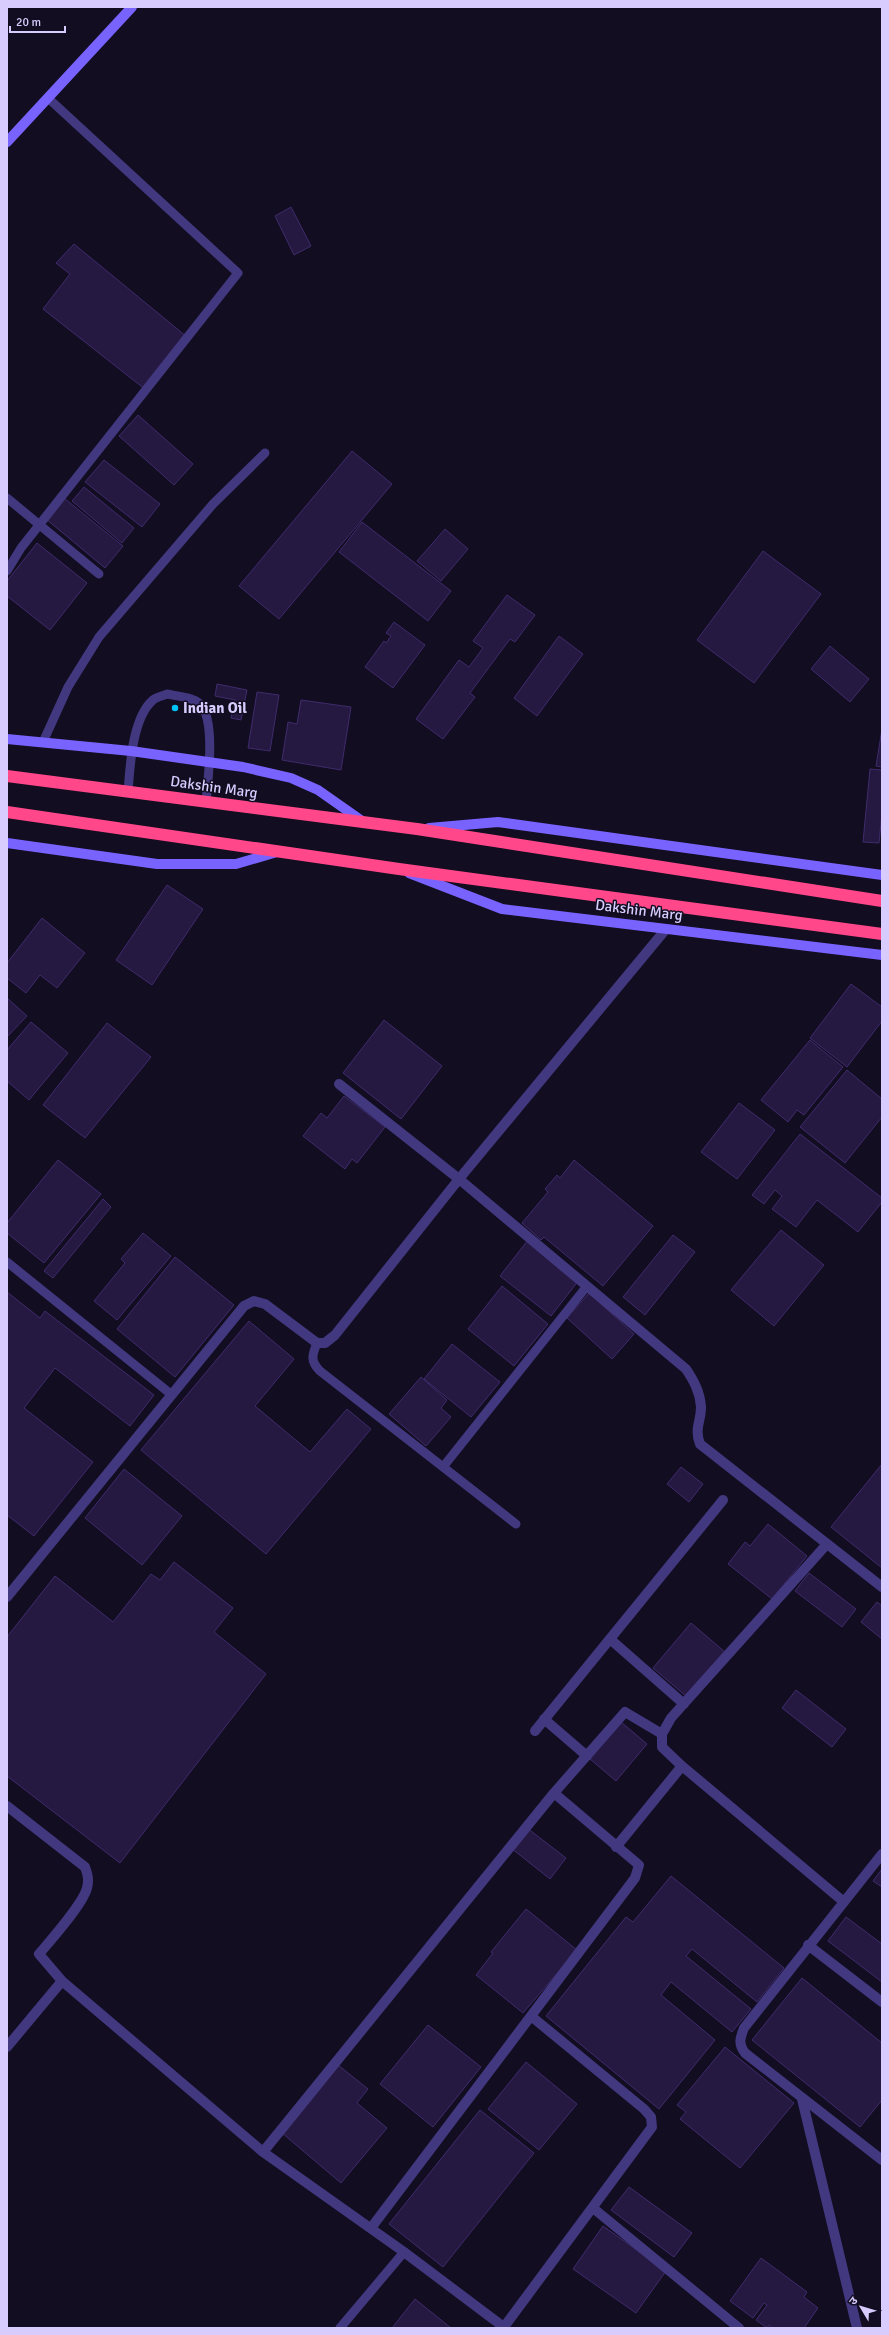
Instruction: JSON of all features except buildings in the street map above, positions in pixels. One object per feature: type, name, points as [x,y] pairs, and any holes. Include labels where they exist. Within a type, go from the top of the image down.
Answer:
[{"type":"highway","name":"Dakshin Marg","points":[[7,776],[417,829],[882,901]]},
{"type":"highway","name":"Dakshin Marg","points":[[7,812],[399,869],[882,934]]},
{"type":"street","points":[[7,142],[132,7]]},
{"type":"street","points":[[7,739],[131,751],[243,767],[291,778],[318,790],[366,823]]},
{"type":"street","name":"Dakshin Marg","points":[[417,829],[498,822],[882,875]]},
{"type":"street","points":[[7,843],[157,864],[236,864],[279,852]]},
{"type":"street","name":"Dakshin Marg","points":[[399,869],[502,909],[882,956]]},
{"type":"street","points":[[7,1597],[244,1306],[254,1301],[265,1304],[317,1343],[325,1343],[335,1334],[459,1179],[666,929]]},
{"type":"street","points":[[339,1084],[459,1179],[686,1369],[698,1387],[701,1407],[696,1432],[700,1444],[882,1587]]},
{"type":"street","points":[[535,1731],[723,1500]]},
{"type":"street","points":[[827,1544],[671,1718],[662,1734],[662,1747],[682,1766],[844,1902]]},
{"type":"street","points":[[610,1639],[684,1704]]},
{"type":"street","points":[[263,2152],[554,1793],[625,1712],[662,1734]]},
{"type":"street","points":[[544,1719],[587,1756]]},
{"type":"street","points":[[616,1847],[682,1766]]},
{"type":"street","points":[[371,2228],[635,1878],[639,1865],[554,1793]]},
{"type":"street","points":[[7,1806],[85,1867],[89,1877],[87,1890],[81,1900],[40,1954],[62,1981],[263,2152],[404,2252],[504,2328],[652,2127],[651,2117],[531,2016]]},
{"type":"street","points":[[882,1854],[808,1945],[744,2028],[740,2038],[741,2047],[745,2053],[882,2160]]},
{"type":"street","points":[[808,1945],[882,2002]]},
{"type":"street","points":[[7,2048],[62,1981]]},
{"type":"street","points":[[802,2099],[857,2328]]},
{"type":"street","points":[[593,2208],[740,2328]]},
{"type":"lane","points":[[7,571],[21,548],[238,273],[48,98]]},
{"type":"lane","points":[[43,742],[68,687],[99,637],[213,504],[265,453]]},
{"type":"lane","points":[[7,498],[99,574]]},
{"type":"lane","points":[[128,792],[131,751],[142,714],[153,700],[167,694],[199,703],[208,716],[209,762],[206,802]]},
{"type":"lane","points":[[7,1262],[172,1395]]},
{"type":"lane","points":[[443,1467],[587,1286]]},
{"type":"lane","points":[[317,1343],[312,1356],[313,1363],[320,1371],[516,1524]]},
{"type":"lane","points":[[340,2328],[404,2252]]},
{"type":"place","name":"Indian Oil","points":[[175,708]]}]
